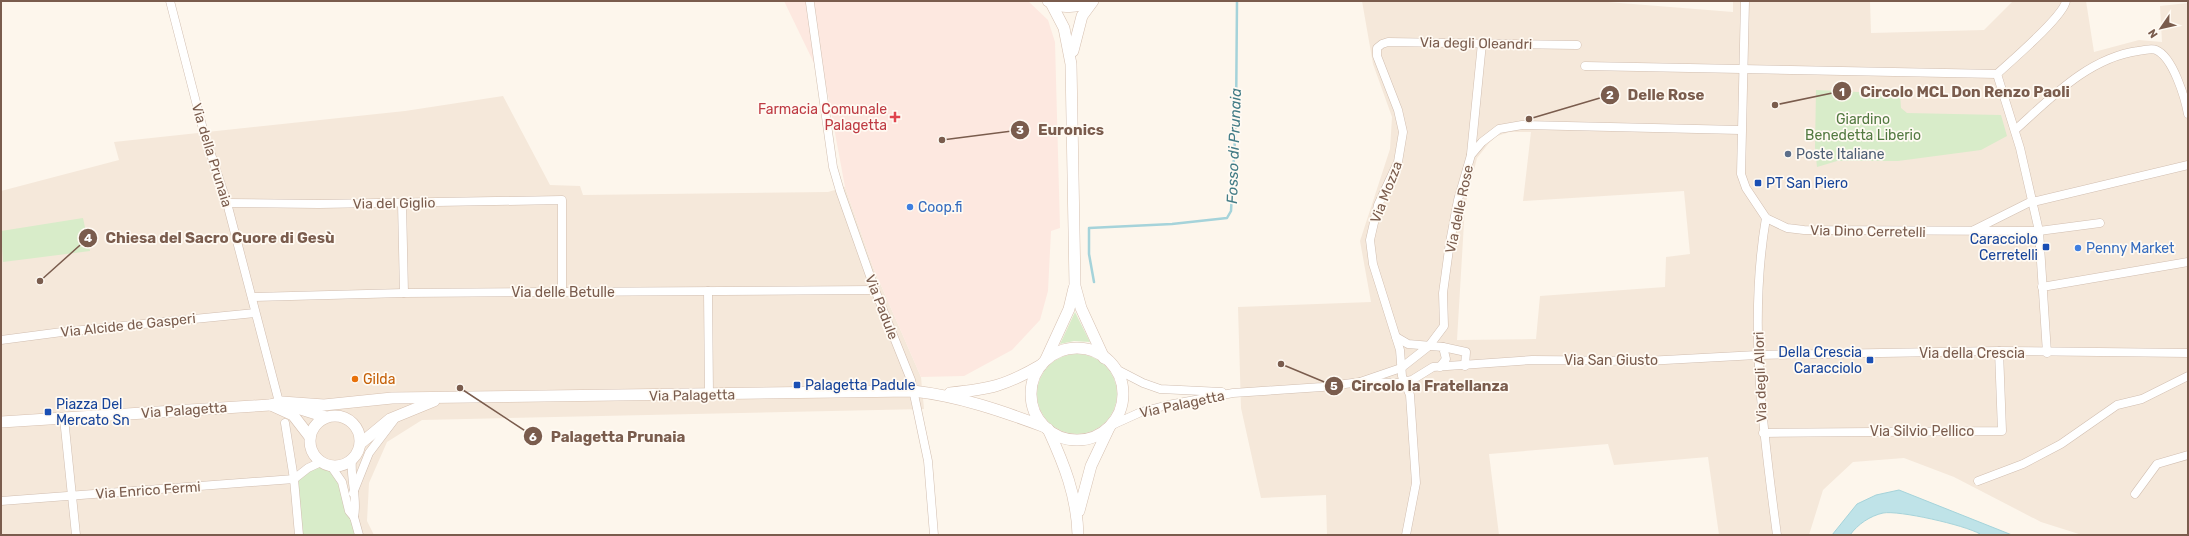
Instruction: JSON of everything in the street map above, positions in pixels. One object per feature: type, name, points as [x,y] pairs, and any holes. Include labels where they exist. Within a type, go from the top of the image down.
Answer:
[{"type":"street","name":"Via della Prunaia","points":[[170,1],[204,133],[227,203],[278,403]]},
{"type":"street","points":[[1050,2],[1059,6],[1076,6],[1093,1]]},
{"type":"street","points":[[1071,64],[1078,27],[1084,12],[1093,1]]},
{"type":"street","points":[[1745,1],[1740,130],[1741,178],[1766,218]]},
{"type":"street","points":[[1585,66],[1997,74],[2056,18],[2064,7],[2066,1]]},
{"type":"street","name":"Via Padule","points":[[810,2],[820,81],[836,180],[875,290],[908,371],[928,461],[934,535]]},
{"type":"street","points":[[1050,2],[1064,28],[1071,64],[1075,286],[1069,309],[1044,362],[1034,379],[1032,396],[1035,412],[1046,428],[1068,474],[1078,515],[1078,535]]},
{"type":"street","name":"Via degli Oleandri","points":[[1377,48],[1388,42],[1576,45]]},
{"type":"street","points":[[1471,155],[1482,43]]},
{"type":"street","name":"Via Mozza","points":[[1377,48],[1378,56],[1398,110],[1403,132],[1398,162],[1378,205],[1370,240],[1373,264],[1396,337],[1401,357],[1401,368]]},
{"type":"street","points":[[2015,130],[2048,101],[2098,62],[2112,56],[2144,50],[2156,50],[2165,56],[2173,69],[2188,114]]},
{"type":"street","points":[[1997,74],[2015,130],[2039,231],[2047,353]]},
{"type":"street","name":"Via delle Rose","points":[[1429,346],[1444,324],[1443,293],[1450,242],[1458,200],[1471,155],[1493,133],[1510,126],[1740,130]]},
{"type":"street","points":[[2032,200],[2037,201],[2188,165]]},
{"type":"street","name":"Via del Giglio","points":[[227,203],[402,203],[562,200],[562,292]]},
{"type":"street","name":"Via Dino Cerretelli","points":[[1972,231],[2032,200]]},
{"type":"street","points":[[402,203],[404,293]]},
{"type":"street","name":"Via Dino Cerretelli","points":[[1766,218],[1787,228],[1804,230],[2039,231],[2100,222]]},
{"type":"street","name":"Via degli Allori","points":[[1766,218],[1762,237],[1757,354],[1763,433],[1777,535]]},
{"type":"street","points":[[2042,287],[2119,272],[2188,262]]},
{"type":"street","points":[[1075,286],[1082,308],[1104,358]]},
{"type":"street","name":"Via delle Betulle","points":[[252,297],[404,293],[875,290]]},
{"type":"street","points":[[708,291],[709,395]]},
{"type":"street","name":"Via Alcide de Gasperi","points":[[1,340],[62,332],[255,313]]},
{"type":"street","points":[[1396,337],[1408,344],[1443,347],[1466,352],[1465,366]]},
{"type":"street","points":[[1406,535],[1416,484],[1411,406],[1406,382],[1403,378],[1401,368],[1429,346]]},
{"type":"street","points":[[1440,366],[1446,359],[1443,347]]},
{"type":"street","name":"Via Palagetta","points":[[941,394],[988,389],[1004,385],[1059,352],[1074,348],[1090,350],[1104,358],[1114,368],[1143,383],[1160,389],[1233,393],[1322,387],[1360,382],[1394,384],[1406,382]]},
{"type":"street","name":"Via della Crescia","points":[[1757,354],[1999,351],[2047,353],[2188,353]]},
{"type":"street","name":"Via Silvio Pellico","points":[[1763,433],[2002,431],[1999,351]]},
{"type":"street","name":"Via San Giusto","points":[[1406,382],[1430,368],[1440,366],[1465,366],[1532,360],[1646,361],[1757,354]]},
{"type":"street","name":"Via Palagetta","points":[[1110,426],[1118,415],[1122,398],[1121,384],[1114,368]]},
{"type":"street","name":"Via Palagetta","points":[[1360,382],[1401,368]]},
{"type":"street","points":[[1978,481],[2023,464],[2054,447],[2117,405],[2142,399],[2188,376]]},
{"type":"street","name":"Via Palagetta","points":[[1,422],[278,403],[316,405],[368,400],[913,391],[941,394],[1003,411],[1046,428],[1063,438],[1074,440],[1092,437],[1110,426],[1146,410],[1233,393]]},
{"type":"street","name":"Via Palagetta","points":[[352,460],[358,452],[360,443],[382,424],[401,413],[442,399]]},
{"type":"street","name":"Via Palagetta","points":[[278,403],[326,417],[340,416],[368,400]]},
{"type":"street","name":"Via Palagetta","points":[[278,403],[293,415],[310,437],[311,449],[326,464]]},
{"type":"street","points":[[353,493],[369,453],[401,413]]},
{"type":"street","points":[[340,416],[351,421],[355,425],[358,431],[360,443]]},
{"type":"street","points":[[310,437],[315,425],[326,417]]},
{"type":"street","points":[[64,418],[70,495],[76,535]]},
{"type":"street","points":[[285,423],[294,479],[299,535]]},
{"type":"street","points":[[1078,515],[1091,466],[1110,426]]},
{"type":"street","points":[[2135,494],[2157,464],[2188,455]]},
{"type":"street","points":[[294,479],[308,468],[326,464],[342,465],[352,460],[355,509],[354,517],[359,535]]},
{"type":"street","points":[[326,464],[342,482],[349,511],[354,517]]},
{"type":"street","name":"Via Enrico Fermi","points":[[1,501],[294,479]]},
{"type":"shaded area","points":[[784,1],[1028,1],[1048,20],[1055,42],[1060,228],[1051,231],[1048,291],[1040,320],[1012,350],[964,376],[921,377],[873,267],[845,187],[827,90]]},
{"type":"shaded area","points":[[1362,1],[1595,1],[1733,12],[1733,1],[1870,1],[1871,33],[1984,30],[2013,1],[2086,1],[2094,52],[2139,40],[2162,42],[2160,6],[2188,3],[2188,535],[2082,535],[2041,522],[1954,477],[1904,458],[1853,462],[1823,490],[1809,535],[1719,535],[1708,457],[1614,465],[1608,444],[1489,454],[1499,535],[1327,535],[1326,495],[1261,498],[1241,408],[1238,307],[1371,302],[1360,241],[1390,149],[1392,117],[1373,64]],"holes":[[[1510,132],[1531,132],[1523,201],[1684,191],[1690,254],[1666,257],[1665,287],[1540,296],[1536,339],[1457,340],[1465,206],[1477,158],[1489,143],[1497,136]]]},
{"type":"shaded area","points":[[503,96],[550,185],[580,186],[583,195],[828,192],[845,187],[873,267],[921,377],[924,409],[422,420],[387,442],[369,483],[367,521],[374,535],[1,535],[1,191],[119,160],[114,142],[405,111]]},
{"type":"green space","name":"Giardino Benedetta Liberio","points":[[1816,90],[1900,94],[1901,108],[1907,113],[2001,115],[2007,136],[1981,150],[1898,161],[1837,161],[1817,167],[1815,147]]},
{"type":"green space","points":[[83,218],[90,251],[3,262],[1,231]]},
{"type":"green space","points":[[1075,312],[1090,342],[1074,341],[1060,344]]},
{"type":"green space","points":[[1077,354],[1092,357],[1105,366],[1114,379],[1117,394],[1114,409],[1105,422],[1092,431],[1077,434],[1062,431],[1049,422],[1040,409],[1037,394],[1040,379],[1049,366],[1062,357]]},
{"type":"green space","points":[[321,462],[331,466],[359,535],[299,535],[294,479]]},
{"type":"water","points":[[1899,490],[2012,535],[1978,535],[1980,534],[1961,526],[1916,516],[1883,513],[1869,518],[1857,527],[1850,535],[1832,535],[1857,504],[1876,495]]},
{"type":"waterway","name":"Fosso di Prunaia","points":[[1094,282],[1089,254],[1089,228],[1172,224],[1227,218],[1231,211],[1236,120],[1237,1]]},
{"type":"place","name":"Circolo MCL Don Renzo Paoli","points":[[1775,105]]},
{"type":"place","name":"Farmacia Comunale Palagetta","points":[[895,117]]},
{"type":"place","name":"Delle Rose","points":[[1529,119]]},
{"type":"place","name":"Euronics","points":[[942,140]]},
{"type":"place","name":"Poste Italiane","points":[[1788,154]]},
{"type":"place","name":"PT San Piero","points":[[1758,183]]},
{"type":"place","name":"Coop.fi","points":[[910,207]]},
{"type":"place","name":"Caracciolo Cerretelli","points":[[2046,247]]},
{"type":"place","name":"Penny Market","points":[[2078,248]]},
{"type":"place","name":"Chiesa del Sacro Cuore di Gesù","points":[[40,281]]},
{"type":"place","name":"Della Crescia Caracciolo","points":[[1870,360]]},
{"type":"place","name":"Circolo la Fratellanza","points":[[1281,364]]},
{"type":"place","name":"Gilda","points":[[355,379]]},
{"type":"place","name":"Palagetta Padule","points":[[797,385]]},
{"type":"place","name":"Palagetta Prunaia","points":[[460,388]]},
{"type":"place","name":"Piazza Del Mercato Sn","points":[[48,412]]}]
